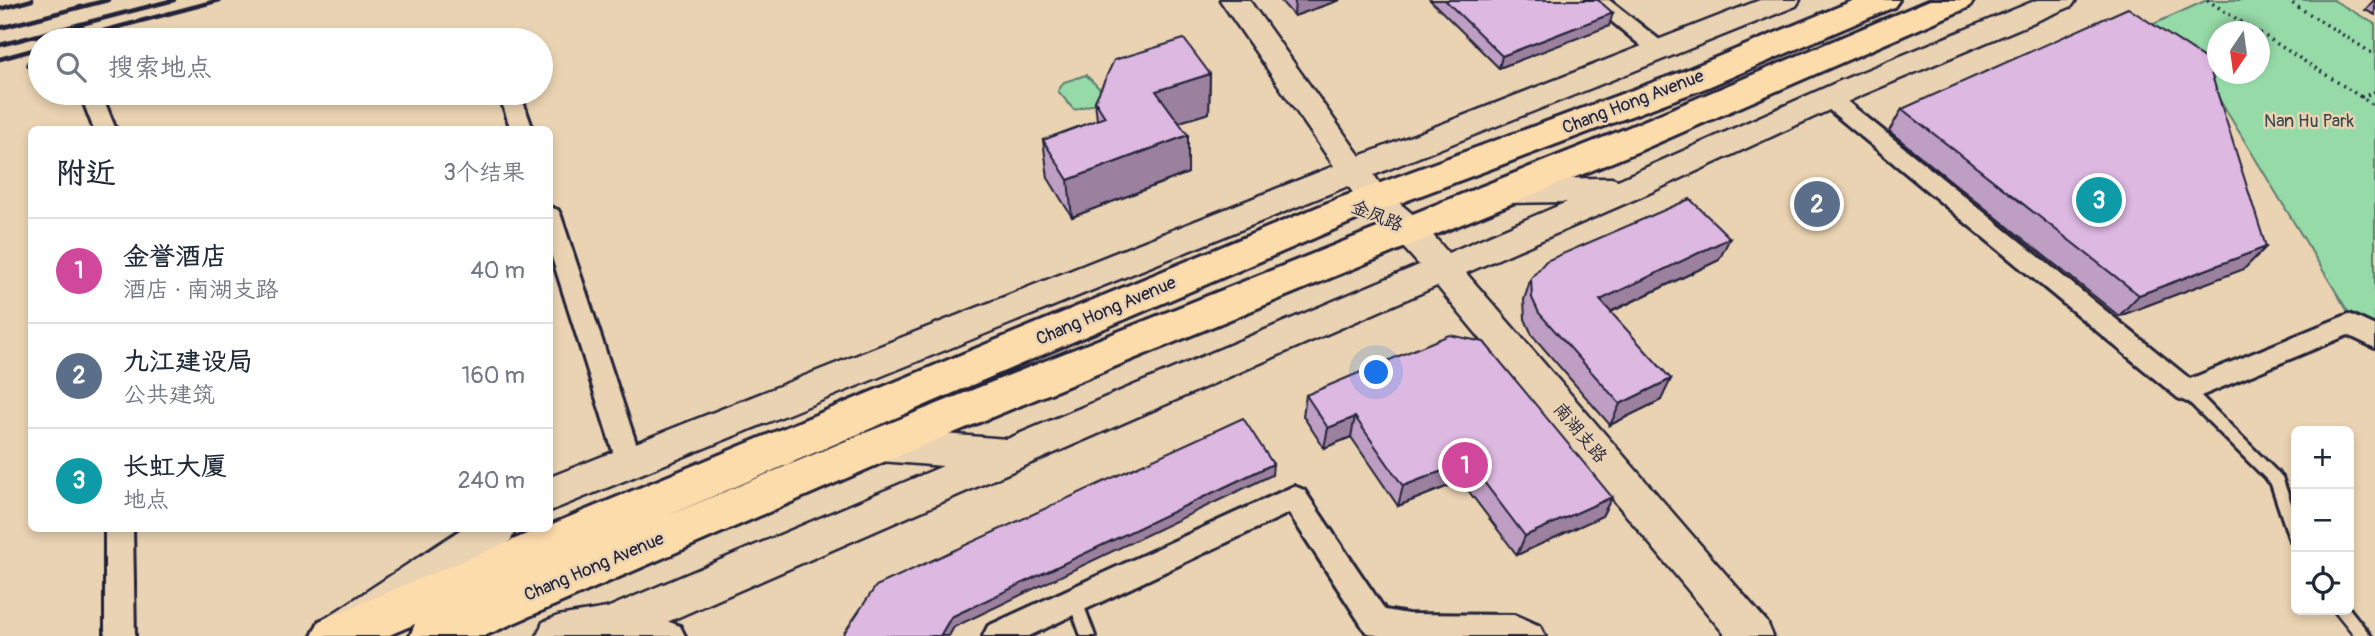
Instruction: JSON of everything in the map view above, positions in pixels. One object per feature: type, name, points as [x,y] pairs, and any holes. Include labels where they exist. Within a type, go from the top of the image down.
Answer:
[{"type":"highway","name":"Chang Hong Avenue","points":[[433,636],[872,429],[1352,190],[1696,79],[1883,0]]},
{"type":"highway","name":"Chang Hong Avenue","points":[[335,636],[872,429],[1409,230],[1958,0]]},
{"type":"street","points":[[1209,0],[1352,190]]},
{"type":"street","name":"金凤路","points":[[1234,0],[1352,190],[1409,230]]},
{"type":"street","points":[[1596,0],[1659,50]]},
{"type":"street","points":[[553,493],[932,339],[1352,190],[1659,50],[1786,0]]},
{"type":"street","points":[[558,636],[609,627],[1013,456],[1627,190],[1830,99],[1992,16],[2062,0]]},
{"type":"street","points":[[1830,99],[2187,391],[2349,324],[2375,338]]},
{"type":"street","points":[[95,105],[103,126]]},
{"type":"street","points":[[514,105],[521,126]]},
{"type":"street","points":[[1506,191],[1627,190]]},
{"type":"street","points":[[553,225],[629,461]]},
{"type":"street","name":"南湖支路","points":[[1409,230],[1752,636]]},
{"type":"street","points":[[932,339],[872,429],[1013,456]]},
{"type":"street","points":[[998,636],[1294,498],[1376,622],[1385,631],[1408,628],[1515,629],[1530,636]]},
{"type":"street","points":[[119,532],[120,636]]},
{"type":"street","points":[[335,636],[491,532]]},
{"type":"street","points":[[627,619],[670,636]]},
{"type":"lane","points":[[2187,391],[2277,481],[2291,523]]},
{"type":"lane","points":[[1075,600],[1088,636]]},
{"type":"lane","points":[[2345,615],[2364,636]]},
{"type":"path","points":[[2207,0],[2240,21]]},
{"type":"path","points":[[2287,0],[2375,55]]},
{"type":"path","points":[[2270,40],[2375,106]]},
{"type":"path","points":[[2361,97],[2375,92]]},
{"type":"green space","name":"Nan Hu Park","points":[[2207,0],[2333,0],[2375,24],[2375,328],[2350,315],[2210,84],[2270,84],[2270,21],[2207,21],[2207,79],[2136,32]]},
{"type":"green space","points":[[1086,75],[1101,90],[1094,104],[1074,110],[1058,91],[1064,82]]},
{"type":"building","points":[[1445,0],[1598,0],[1613,13],[1502,56]]},
{"type":"building","points":[[2128,8],[2207,60],[2207,84],[2215,84],[2266,247],[2139,295],[1902,109]]},
{"type":"building","points":[[1184,39],[1210,74],[1156,91],[1188,135],[1068,180],[1043,140],[1105,117],[1095,101],[1114,60]]},
{"type":"building","points":[[1690,199],[1730,238],[1600,300],[1671,379],[1620,404],[1539,313],[1532,298],[1531,278],[1546,261]]},
{"type":"building","points":[[1449,335],[1484,342],[1612,497],[1525,536],[1468,461],[1403,486],[1355,417],[1328,428],[1306,395]]},
{"type":"building","points":[[1243,418],[1273,464],[951,617],[940,636],[842,636],[876,586]]},
{"type":"railway","points":[[0,9],[32,0]]},
{"type":"railway","points":[[0,28],[108,0]]},
{"type":"railway","points":[[66,28],[174,0]]},
{"type":"railway","points":[[114,28],[220,0]]},
{"type":"railway","points":[[0,45],[28,38]]},
{"type":"railway","points":[[0,59],[28,51]]},
{"type":"place","name":"长虹大厦","points":[[2099,200]]},
{"type":"place","name":"九江建设局","points":[[1817,204]]},
{"type":"place","name":"金誉酒店","points":[[1465,465]]}]
